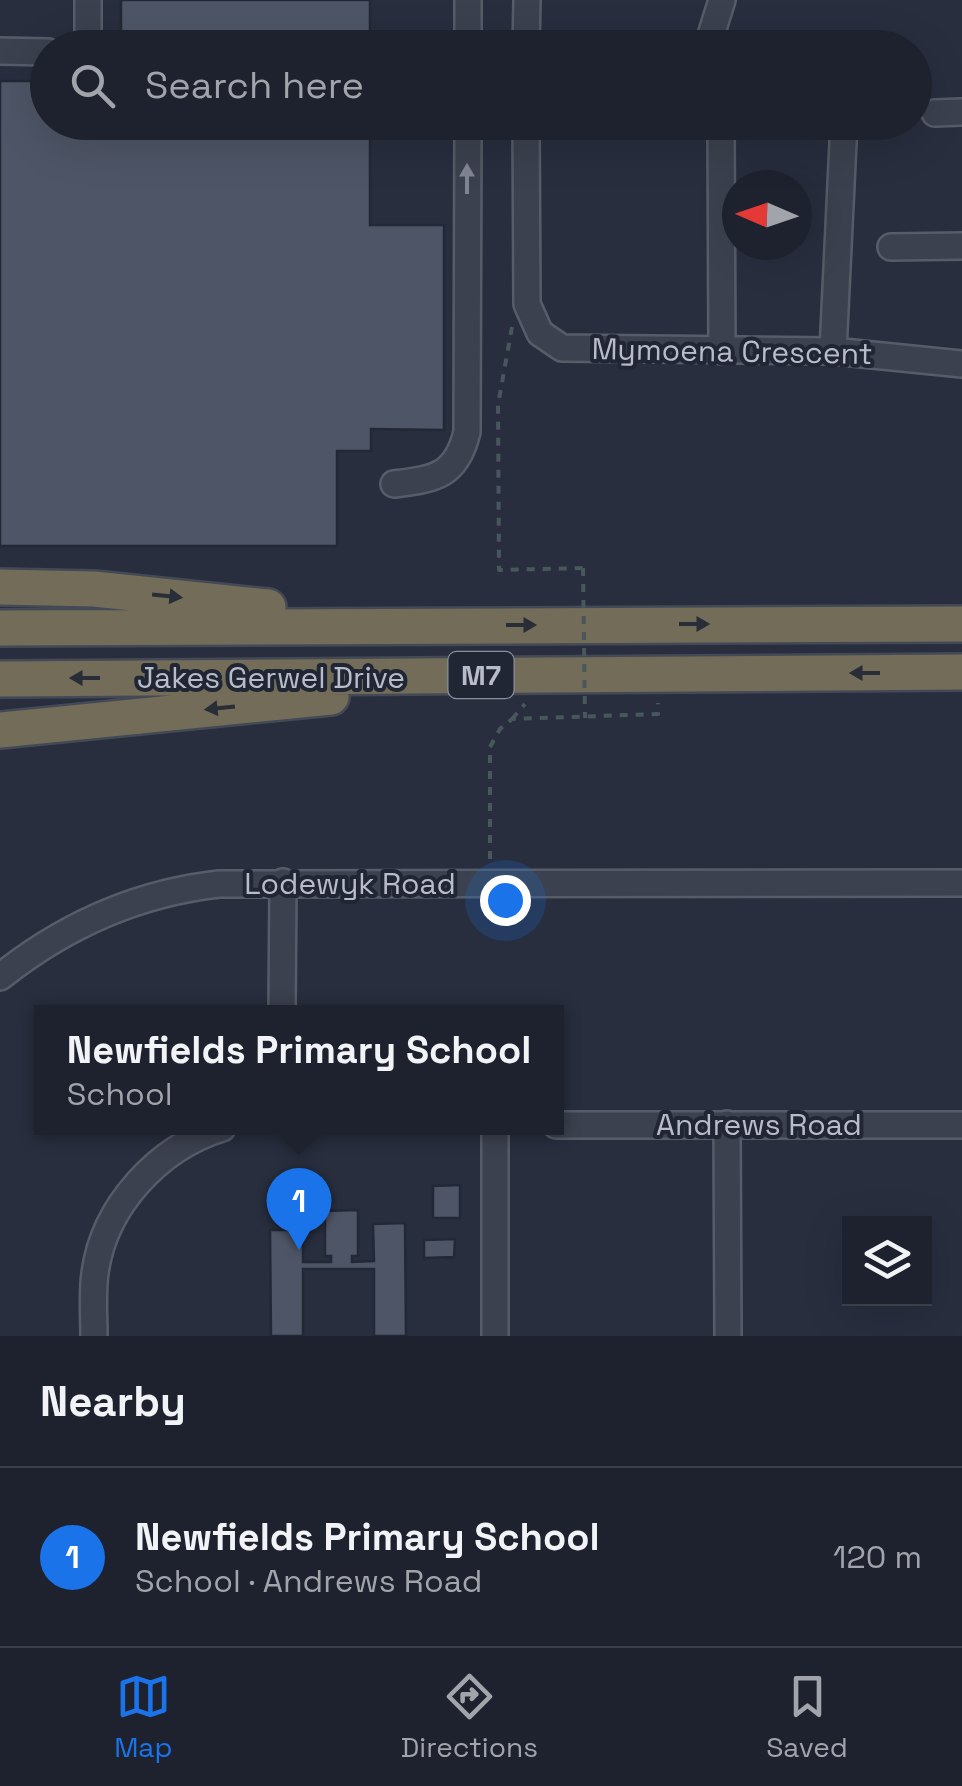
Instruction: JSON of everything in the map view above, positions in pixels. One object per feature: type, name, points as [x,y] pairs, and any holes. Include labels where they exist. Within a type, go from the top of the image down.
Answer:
[{"type":"highway","points":[[0,587],[94,589],[445,625]]},
{"type":"highway","name":"Jakes Gerwel Drive","points":[[0,628],[962,624]]},
{"type":"highway","name":"Jakes Gerwel Drive","points":[[0,679],[962,672]]},
{"type":"highway","points":[[0,730],[561,675]]},
{"type":"street","points":[[88,0],[88,30]]},
{"type":"street","points":[[468,0],[468,30]]},
{"type":"street","points":[[526,30],[527,0]]},
{"type":"street","points":[[713,30],[722,0]]},
{"type":"street","points":[[0,51],[30,52]]},
{"type":"street","points":[[935,113],[962,112]]},
{"type":"street","points":[[394,484],[444,474],[464,446],[468,140]]},
{"type":"street","name":"Mymoena Crescent","points":[[526,140],[527,304],[540,333],[562,348],[833,351],[962,364]]},
{"type":"street","points":[[722,140],[722,351]]},
{"type":"street","points":[[833,351],[843,140]]},
{"type":"street","points":[[891,247],[962,246]]},
{"type":"street","points":[[282,1005],[283,882]]},
{"type":"street","name":"Lodewyk Road","points":[[0,976],[79,926],[144,897],[192,887],[283,882],[962,882]]},
{"type":"street","points":[[728,1124],[728,1336]]},
{"type":"street","name":"Andrews Road","points":[[564,1125],[962,1124]]},
{"type":"street","points":[[94,1336],[94,1275],[102,1241],[115,1214],[132,1189],[170,1152],[207,1135]]},
{"type":"street","points":[[495,1135],[495,1336]]},
{"type":"path","points":[[514,318],[498,405],[499,570],[583,568],[584,718]]},
{"type":"path","points":[[490,882],[490,748],[500,730],[512,719],[640,717]]},
{"type":"building","points":[[121,0],[370,0],[370,30],[121,30]]},
{"type":"building","points":[[0,81],[30,81],[30,140],[370,140],[370,225],[444,225],[444,430],[371,429],[371,451],[337,451],[337,546],[0,546]]},
{"type":"building","points":[[460,1185],[460,1218],[433,1218],[433,1186]]},
{"type":"building","points":[[358,1210],[358,1256],[352,1256],[352,1262],[374,1261],[373,1224],[405,1223],[406,1336],[374,1336],[374,1269],[303,1269],[303,1336],[271,1336],[270,1230],[303,1230],[303,1262],[331,1262],[331,1256],[325,1256],[325,1211]]},
{"type":"building","points":[[455,1239],[454,1257],[424,1258],[424,1240]]},
{"type":"place","name":"Newfields Primary School","points":[[299,1250]]}]
